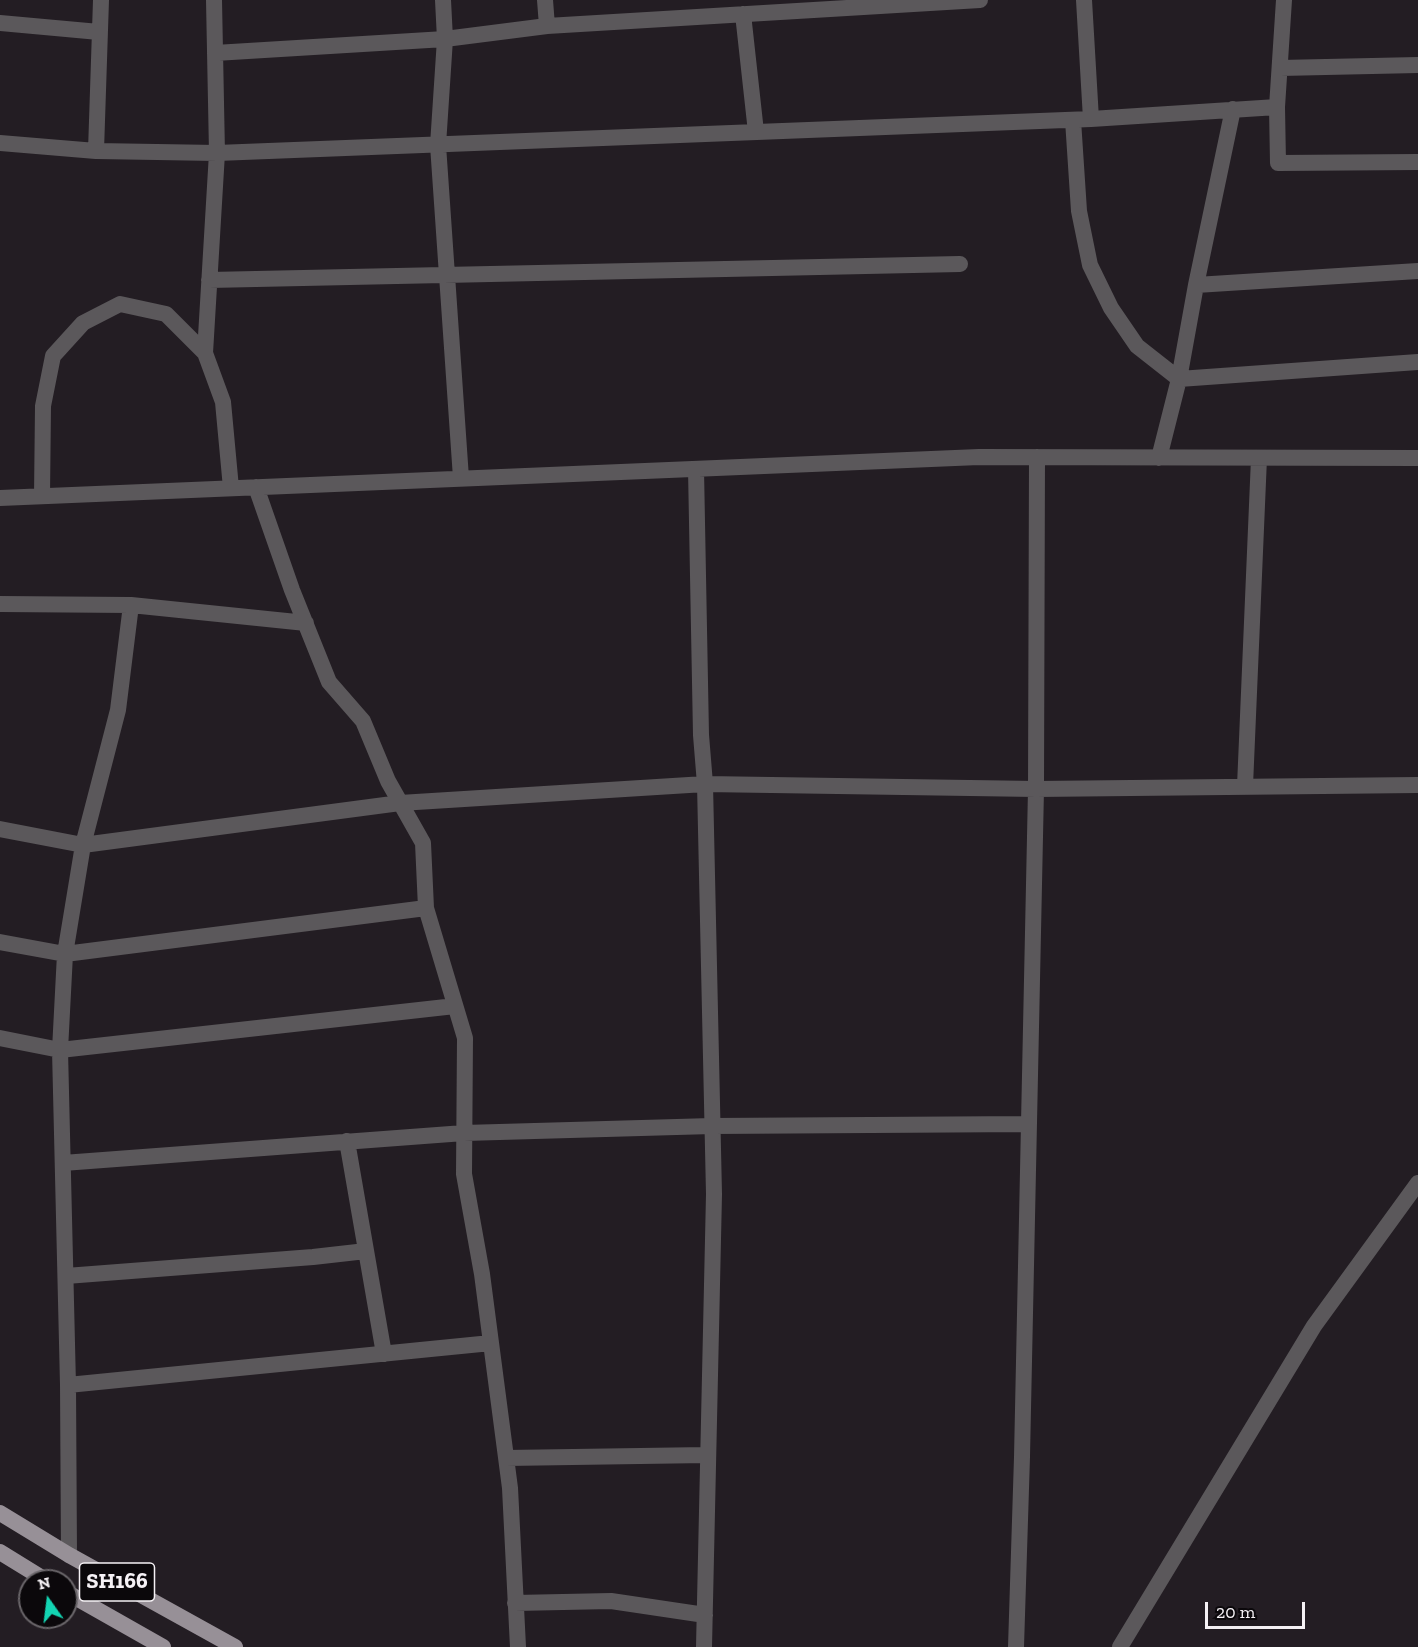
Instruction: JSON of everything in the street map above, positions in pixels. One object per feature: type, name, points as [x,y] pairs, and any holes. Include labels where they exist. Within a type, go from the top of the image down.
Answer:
[{"type":"main road","name":"SH166","points":[[0,1513],[69,1555],[235,1647]]},
{"type":"main road","name":"SH166","points":[[0,1552],[28,1569]]},
{"type":"main road","name":"SH166","points":[[78,1599],[163,1647]]},
{"type":"street","points":[[96,151],[101,0]]},
{"type":"street","points":[[214,0],[217,153],[205,353],[223,402],[231,488]]},
{"type":"street","points":[[443,0],[445,39],[438,145],[461,478]]},
{"type":"street","points":[[545,0],[547,26]]},
{"type":"street","points":[[215,53],[445,39],[547,26],[980,0]]},
{"type":"street","points":[[1084,0],[1092,119]]},
{"type":"street","points":[[1284,0],[1277,106],[1278,163],[1418,162]]},
{"type":"street","points":[[743,14],[756,132]]},
{"type":"street","points":[[0,23],[99,32]]},
{"type":"street","points":[[1280,68],[1418,65]]},
{"type":"street","points":[[0,143],[96,151],[217,153],[1073,120],[1277,106]]},
{"type":"street","points":[[1159,458],[1179,379],[1233,109]]},
{"type":"street","points":[[1073,120],[1079,212],[1090,265],[1111,308],[1137,346],[1179,379],[1418,362]]},
{"type":"street","points":[[209,280],[960,264]]},
{"type":"street","points":[[1196,285],[1418,271]]},
{"type":"street","points":[[42,496],[43,406],[53,356],[83,322],[120,304],[166,314],[205,353]]},
{"type":"street","points":[[0,498],[979,457],[1418,458]]},
{"type":"street","points":[[1016,1647],[1036,789],[1037,457]]},
{"type":"street","points":[[1245,786],[1259,458]]},
{"type":"street","points":[[696,469],[714,1194],[704,1647]]},
{"type":"street","points":[[256,487],[328,682],[363,721],[388,781],[423,843],[426,908],[465,1038],[464,1174],[482,1274],[510,1488],[518,1647]]},
{"type":"street","points":[[0,603],[131,605],[306,623]]},
{"type":"street","points":[[69,1555],[68,1385],[60,1050],[65,954],[83,845],[118,710],[131,605]]},
{"type":"street","points":[[0,829],[83,845],[400,804],[705,784],[1036,789],[1418,784]]},
{"type":"street","points":[[0,942],[65,954],[426,908]]},
{"type":"street","points":[[0,1038],[60,1050],[455,1006]]},
{"type":"street","points":[[63,1163],[464,1132],[712,1126],[1029,1124]]},
{"type":"street","points":[[347,1141],[384,1354]]},
{"type":"street","points":[[1120,1647],[1314,1326],[1418,1183]]},
{"type":"street","points":[[66,1276],[366,1251]]},
{"type":"street","points":[[68,1385],[491,1343]]},
{"type":"street","points":[[506,1458],[707,1455]]},
{"type":"street","points":[[515,1603],[611,1600],[705,1615]]}]
